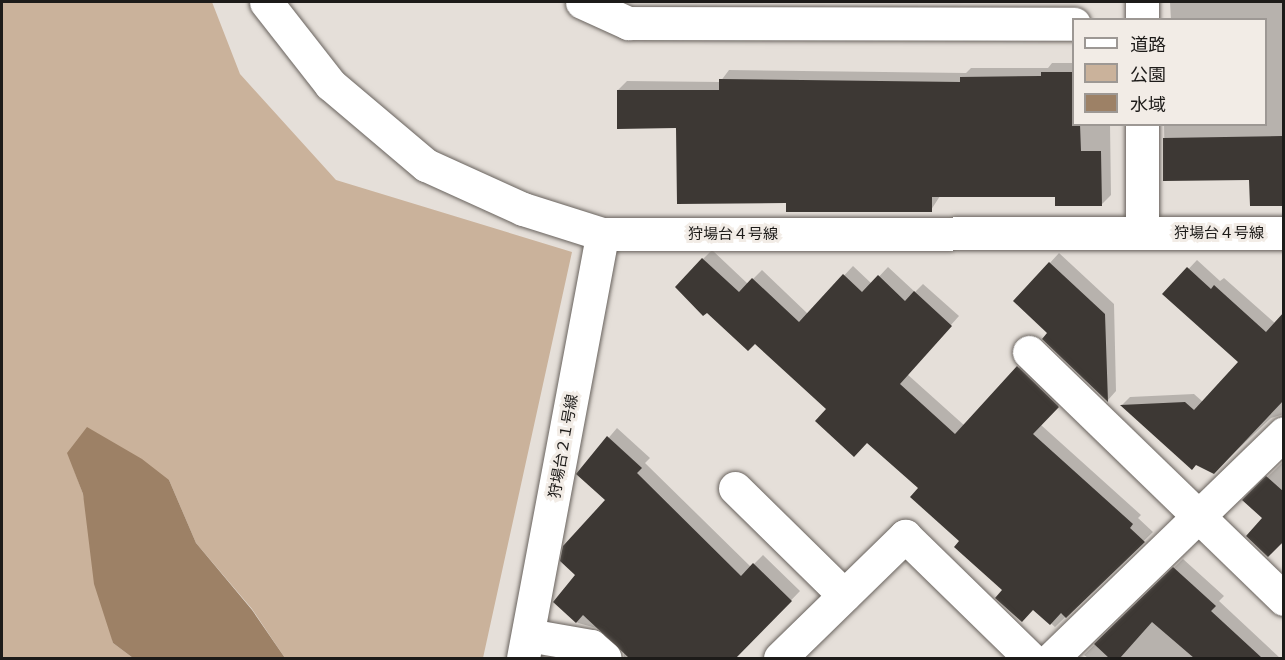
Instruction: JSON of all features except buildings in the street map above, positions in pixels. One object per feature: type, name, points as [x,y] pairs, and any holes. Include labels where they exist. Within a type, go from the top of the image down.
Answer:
[{"type":"street","name":"狩場台４号線","points":[[266,2],[330,84],[426,165],[523,209],[602,234],[1284,232]]},
{"type":"street","points":[[582,2],[628,23],[1072,24]]},
{"type":"street","points":[[1142,2],[1142,18]]},
{"type":"street","points":[[1142,126],[1142,233]]},
{"type":"street","name":"狩場台２１号線","points":[[526,647],[602,234]]},
{"type":"street","points":[[1029,352],[1284,599]]},
{"type":"street","points":[[1052,658],[1284,433]]},
{"type":"street","points":[[735,488],[844,596]]},
{"type":"street","points":[[780,658],[904,536],[1030,658]]},
{"type":"street","points":[[526,647],[591,646],[605,658]]},
{"type":"green space","points":[[2,2],[212,2],[240,74],[336,180],[572,252],[483,658],[285,658],[252,609],[196,543],[169,480],[73,467],[83,494],[113,643],[133,658],[2,658]]},
{"type":"water","points":[[87,427],[142,459],[169,480],[196,543],[252,610],[285,658],[133,658],[113,643],[94,584],[83,494],[67,453]]}]
